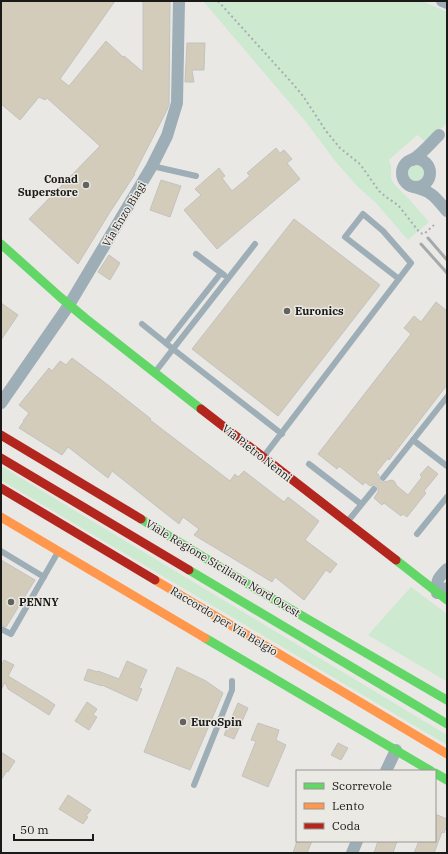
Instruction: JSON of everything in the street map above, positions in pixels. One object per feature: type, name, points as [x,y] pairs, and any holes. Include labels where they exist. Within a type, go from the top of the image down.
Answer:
[{"type":"main road","name":"Via Pietro Nenni","points":[[1,244],[69,305],[154,373],[417,577],[442,590],[447,600]]},
{"type":"main road","name":"Viale Regione Siciliana Nord Ovest","points":[[1,435],[256,588],[447,700]]},
{"type":"main road","points":[[1,458],[447,724]]},
{"type":"main road","name":"Raccordo per Via Belgio","points":[[1,488],[447,754]]},
{"type":"main road","points":[[1,517],[429,770]]},
{"type":"main road","points":[[436,774],[447,780]]},
{"type":"street","name":"Via Enzo Biagi","points":[[1,403],[69,305],[152,166],[168,136],[177,103],[179,1]]},
{"type":"street","points":[[442,1],[447,3]]},
{"type":"street","points":[[439,135],[429,144],[423,157],[418,161],[408,162],[405,165],[402,174],[405,182],[413,187],[425,190],[435,197],[446,210]]},
{"type":"street","points":[[418,161],[429,168],[430,186],[435,197]]},
{"type":"street","points":[[413,187],[422,186],[430,176]]},
{"type":"street","points":[[417,577],[433,574],[447,569]]},
{"type":"street","points":[[442,590],[436,585],[440,576],[447,569]]},
{"type":"street","points":[[386,770],[396,750]]},
{"type":"street","points":[[352,853],[356,842]]},
{"type":"lane","points":[[152,166],[196,176]]},
{"type":"lane","points":[[263,458],[282,434],[399,279],[411,263],[382,231],[363,214],[346,237],[399,279]]},
{"type":"lane","points":[[154,373],[255,244]]},
{"type":"lane","points":[[196,254],[228,278]]},
{"type":"lane","points":[[166,343],[221,273]]},
{"type":"lane","points":[[142,324],[282,434]]},
{"type":"lane","points":[[383,478],[447,397]]},
{"type":"lane","points":[[413,440],[447,466]]},
{"type":"lane","points":[[309,464],[361,504]]},
{"type":"lane","points":[[347,523],[374,489]]},
{"type":"lane","points":[[417,534],[447,497]]},
{"type":"lane","points":[[1,551],[44,577]]},
{"type":"lane","points":[[1,630],[11,634],[58,551]]},
{"type":"lane","points":[[194,785],[232,690],[232,681]]},
{"type":"path","points":[[218,1],[303,96],[337,145],[360,164],[380,191],[398,205],[420,233],[424,234],[434,225]]},
{"type":"green space","points":[[203,1],[422,1],[447,12],[447,123],[426,142],[417,135],[389,160],[391,166],[391,178],[394,184],[429,222],[408,240],[376,203],[358,187],[335,161],[306,122]]},
{"type":"green space","points":[[413,165],[419,165],[424,170],[422,179],[419,181],[413,181],[408,176],[408,170]]},
{"type":"green space","points":[[1,466],[447,735],[447,745],[1,480]]},
{"type":"green space","points":[[411,587],[447,614],[446,681],[368,635]]},
{"type":"building","points":[[1,1],[115,1],[60,79],[69,86],[106,41],[123,57],[124,56],[143,72],[143,1],[170,1],[169,105],[135,174],[78,264],[29,219],[100,146],[47,98],[45,100],[39,97],[20,120],[1,104]]},
{"type":"building","points":[[187,43],[205,43],[204,70],[192,70],[194,82],[185,82]]},
{"type":"building","points":[[276,148],[280,153],[284,150],[292,159],[287,163],[300,179],[217,249],[184,210],[201,195],[195,189],[219,168],[225,176],[222,178],[232,191],[250,176],[247,173]]},
{"type":"building","points":[[161,180],[181,186],[170,217],[150,210]]},
{"type":"building","points":[[294,219],[380,285],[278,416],[192,349]]},
{"type":"building","points":[[109,255],[120,263],[110,280],[98,272]]},
{"type":"building","points":[[436,302],[447,311],[447,385],[389,460],[388,458],[376,473],[379,475],[381,482],[392,480],[408,495],[422,477],[420,475],[428,466],[438,474],[424,491],[426,493],[407,517],[403,514],[401,516],[384,503],[382,505],[374,498],[378,492],[376,485],[370,486],[365,482],[363,485],[339,466],[337,469],[318,454],[411,334],[404,328],[414,316],[421,322]]},
{"type":"building","points":[[1,303],[18,315],[1,340]]},
{"type":"building","points":[[72,358],[230,481],[235,474],[238,477],[244,471],[284,502],[288,497],[319,521],[305,540],[337,564],[330,573],[326,570],[304,600],[275,577],[272,582],[194,535],[199,529],[183,517],[179,524],[112,471],[108,478],[68,447],[62,455],[19,428],[29,413],[19,405],[49,368],[52,371],[60,361],[66,365]]},
{"type":"building","name":"PENNY","points":[[1,560],[35,580],[6,627],[1,625]]},
{"type":"building","points":[[4,660],[14,665],[8,676],[55,705],[49,715],[8,689],[5,682],[1,690],[1,667]]},
{"type":"building","points":[[127,661],[147,670],[139,688],[142,689],[137,701],[102,685],[84,680],[88,669],[119,679]]},
{"type":"building","name":"EuroSpin","points":[[177,667],[206,681],[223,693],[190,770],[144,752]]},
{"type":"building","points":[[87,702],[97,709],[93,715],[97,717],[89,730],[75,721]]},
{"type":"building","points":[[238,703],[248,708],[234,739],[224,735]]},
{"type":"building","points":[[258,723],[279,730],[276,740],[286,745],[268,787],[242,776],[256,741],[251,740]]},
{"type":"building","points":[[338,743],[348,748],[341,760],[331,755]]},
{"type":"building","points":[[1,752],[15,761],[1,780]]},
{"type":"building","points":[[68,795],[91,810],[86,816],[88,817],[83,824],[59,809]]},
{"type":"building","points":[[436,814],[447,819],[447,825],[444,833],[442,832],[434,853],[414,853],[419,842],[436,842]]},
{"type":"building","points":[[297,842],[312,842],[307,853],[293,853]]},
{"type":"building","points":[[378,842],[397,842],[393,853],[374,853]]},
{"type":"railway","points":[[428,238],[447,260]]},
{"type":"railway","points":[[421,244],[447,273]]},
{"type":"traffic: fast","points":[[1,244],[85,318],[201,409]]},
{"type":"traffic: fast","points":[[141,519],[256,589],[447,700]]},
{"type":"traffic: fast","points":[[396,560],[447,600]]},
{"type":"traffic: fast","points":[[189,570],[447,724]]},
{"type":"traffic: fast","points":[[205,638],[429,770]]},
{"type":"traffic: fast","points":[[436,774],[447,780]]},
{"type":"traffic: slow","points":[[1,517],[205,638]]},
{"type":"traffic: slow","points":[[155,580],[447,754]]},
{"type":"traffic: jam","points":[[201,409],[396,560]]},
{"type":"traffic: jam","points":[[1,435],[141,519]]},
{"type":"traffic: jam","points":[[1,458],[189,570]]},
{"type":"traffic: jam","points":[[1,488],[155,580]]},
{"type":"place","name":"Conad Superstore","points":[[86,185]]},
{"type":"place","name":"Euronics","points":[[287,311]]},
{"type":"place","name":"PENNY","points":[[11,602]]},
{"type":"place","name":"EuroSpin","points":[[183,722]]}]
